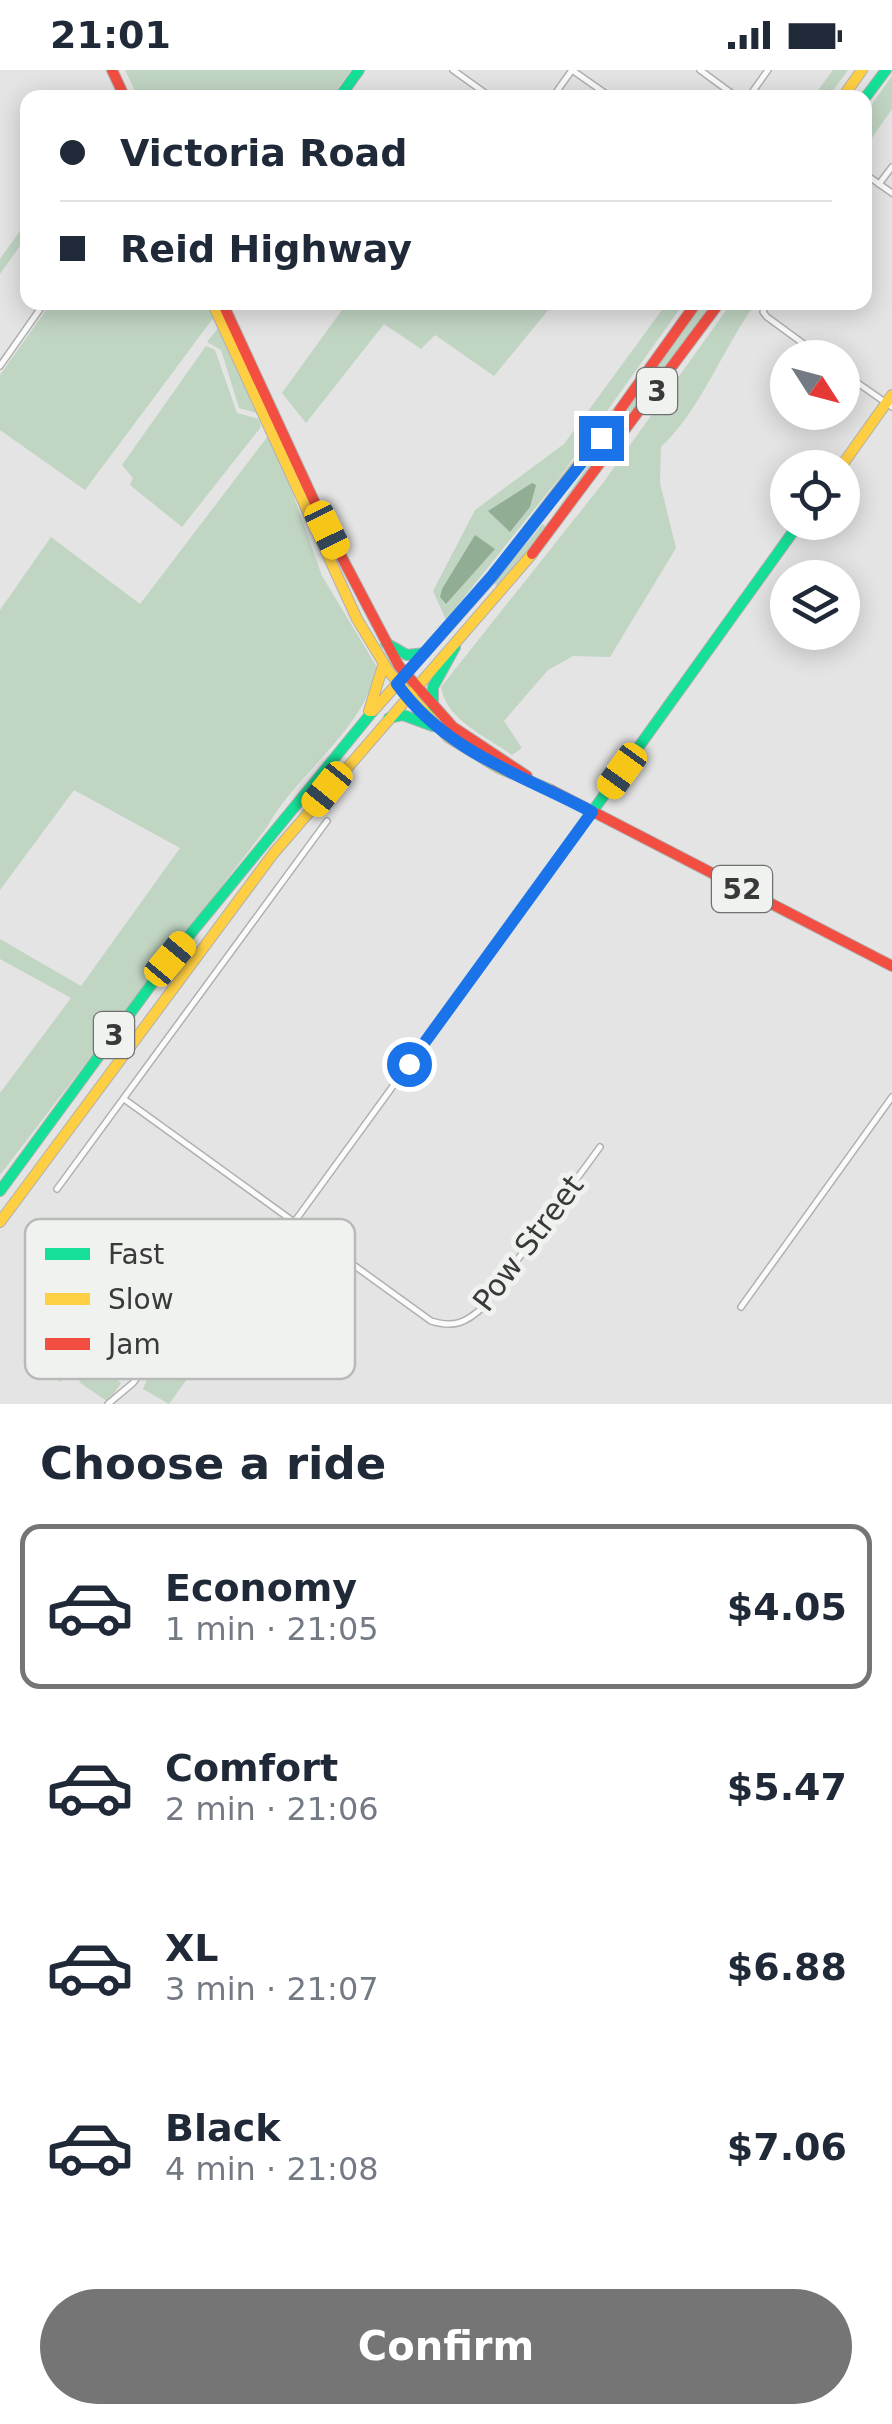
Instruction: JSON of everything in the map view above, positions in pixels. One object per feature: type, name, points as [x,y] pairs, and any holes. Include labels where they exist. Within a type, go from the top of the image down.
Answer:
[{"type":"main road","name":"52","points":[[216,310],[274,430],[342,588],[383,666],[401,680]]},
{"type":"main road","name":"52","points":[[226,310],[401,680],[433,726],[481,760],[528,778],[892,966]]},
{"type":"main road","name":"3","points":[[0,1191],[170,959],[368,716],[492,576],[601,438],[690,310]]},
{"type":"main road","name":"3","points":[[0,1224],[182,972],[388,718],[457,642],[616,449],[714,310]]},
{"type":"main road","points":[[854,450],[890,402]]},
{"type":"main road","points":[[592,812],[787,540]]},
{"type":"main road","points":[[433,708],[433,687],[457,642]]},
{"type":"main road","points":[[386,643],[407,655],[425,653]]},
{"type":"main road","points":[[368,716],[383,666]]},
{"type":"main road","name":"52","points":[[410,693],[528,778]]},
{"type":"main road","points":[[388,718],[403,715],[433,726]]},
{"type":"street","points":[[454,70],[481,90]]},
{"type":"street","points":[[572,70],[601,90]]},
{"type":"street","points":[[700,70],[727,90]]},
{"type":"street","points":[[880,184],[892,167]]},
{"type":"street","points":[[872,179],[892,193]]},
{"type":"street","points":[[0,366],[39,310]]},
{"type":"street","points":[[764,310],[767,318],[797,340]]},
{"type":"street","points":[[860,383],[890,402]]},
{"type":"street","points":[[296,1219],[592,812]]},
{"type":"street","points":[[57,1189],[326,822]]},
{"type":"street","points":[[741,1307],[892,1097]]},
{"type":"street","points":[[124,1099],[292,1219]]},
{"type":"street","name":"Pow Street","points":[[355,1265],[432,1321],[447,1326],[467,1321],[483,1308],[600,1147]]},
{"type":"street","points":[[108,1404],[136,1379]]},
{"type":"shaded area","points":[[125,70],[351,70],[337,90],[135,90]]},
{"type":"shaded area","points":[[833,70],[848,70],[833,90],[818,90]]},
{"type":"shaded area","points":[[892,76],[892,109],[872,138],[872,104]]},
{"type":"shaded area","points":[[20,231],[20,246],[0,274],[0,259]]},
{"type":"shaded area","points":[[46,310],[211,310],[214,317],[85,490],[0,430],[0,375]]},
{"type":"shaded area","points":[[341,310],[548,310],[494,376],[435,335],[421,349],[384,324],[306,423],[282,393]]},
{"type":"shaded area","points":[[662,310],[679,310],[560,477],[446,620],[433,591],[475,510],[564,444]]},
{"type":"shaded area","points":[[696,310],[710,310],[562,510],[553,516]]},
{"type":"shaded area","points":[[726,310],[751,310],[688,415],[661,447],[660,483],[676,548],[610,657],[573,656],[548,670],[504,721],[522,748],[512,755],[459,718],[444,699],[441,687],[603,483]]},
{"type":"shaded area","points":[[219,327],[250,388],[257,413],[239,408],[221,350],[207,342]]},
{"type":"shaded area","points":[[206,346],[215,350],[237,413],[259,419],[261,427],[182,527],[130,485],[133,478],[122,465]]},
{"type":"shaded area","points":[[271,432],[322,576],[377,667],[370,690],[345,731],[295,787],[0,1175],[0,1093],[71,998],[0,959],[0,939],[81,986],[180,848],[74,790],[0,890],[0,610],[51,537],[140,604]]},
{"type":"shaded area","points":[[532,483],[536,485],[530,507],[510,532],[488,511]]},
{"type":"shaded area","points":[[542,524],[547,527],[497,586],[494,583]]},
{"type":"shaded area","points":[[475,535],[495,549],[446,604],[440,597],[442,589]]},
{"type":"shaded area","points":[[116,1379],[121,1383],[108,1402],[79,1382]]},
{"type":"shaded area","points":[[147,1379],[187,1379],[169,1404],[143,1389]]},
{"type":"traffic: fast","points":[[345,90],[359,70]]},
{"type":"traffic: fast","points":[[871,90],[886,70]]},
{"type":"traffic: fast","points":[[592,812],[787,540]]},
{"type":"traffic: fast","points":[[386,643],[407,655],[425,653]]},
{"type":"traffic: fast","points":[[433,708],[433,687],[455,647]]},
{"type":"traffic: fast","points":[[0,1191],[170,959],[373,711]]},
{"type":"traffic: fast","points":[[389,718],[403,715],[433,726]]},
{"type":"traffic: slow","points":[[848,90],[862,70]]},
{"type":"traffic: slow","points":[[216,310],[357,619],[389,672],[448,737],[499,768],[551,790]]},
{"type":"traffic: slow","points":[[853,450],[892,395]]},
{"type":"traffic: slow","points":[[373,711],[493,576],[619,411]]},
{"type":"traffic: slow","points":[[0,1222],[273,854],[532,554]]},
{"type":"traffic: slow","points":[[369,711],[383,666]]},
{"type":"traffic: jam","points":[[112,70],[121,90]]},
{"type":"traffic: jam","points":[[226,310],[327,529],[399,666],[453,727],[527,776]]},
{"type":"traffic: jam","points":[[619,411],[691,310]]},
{"type":"traffic: jam","points":[[532,554],[714,310]]},
{"type":"traffic: jam","points":[[551,790],[892,966]]},
{"type":"route","points":[[409,1064],[592,812],[528,778],[481,760],[454,743],[412,705],[397,684],[492,576],[601,438]]}]
